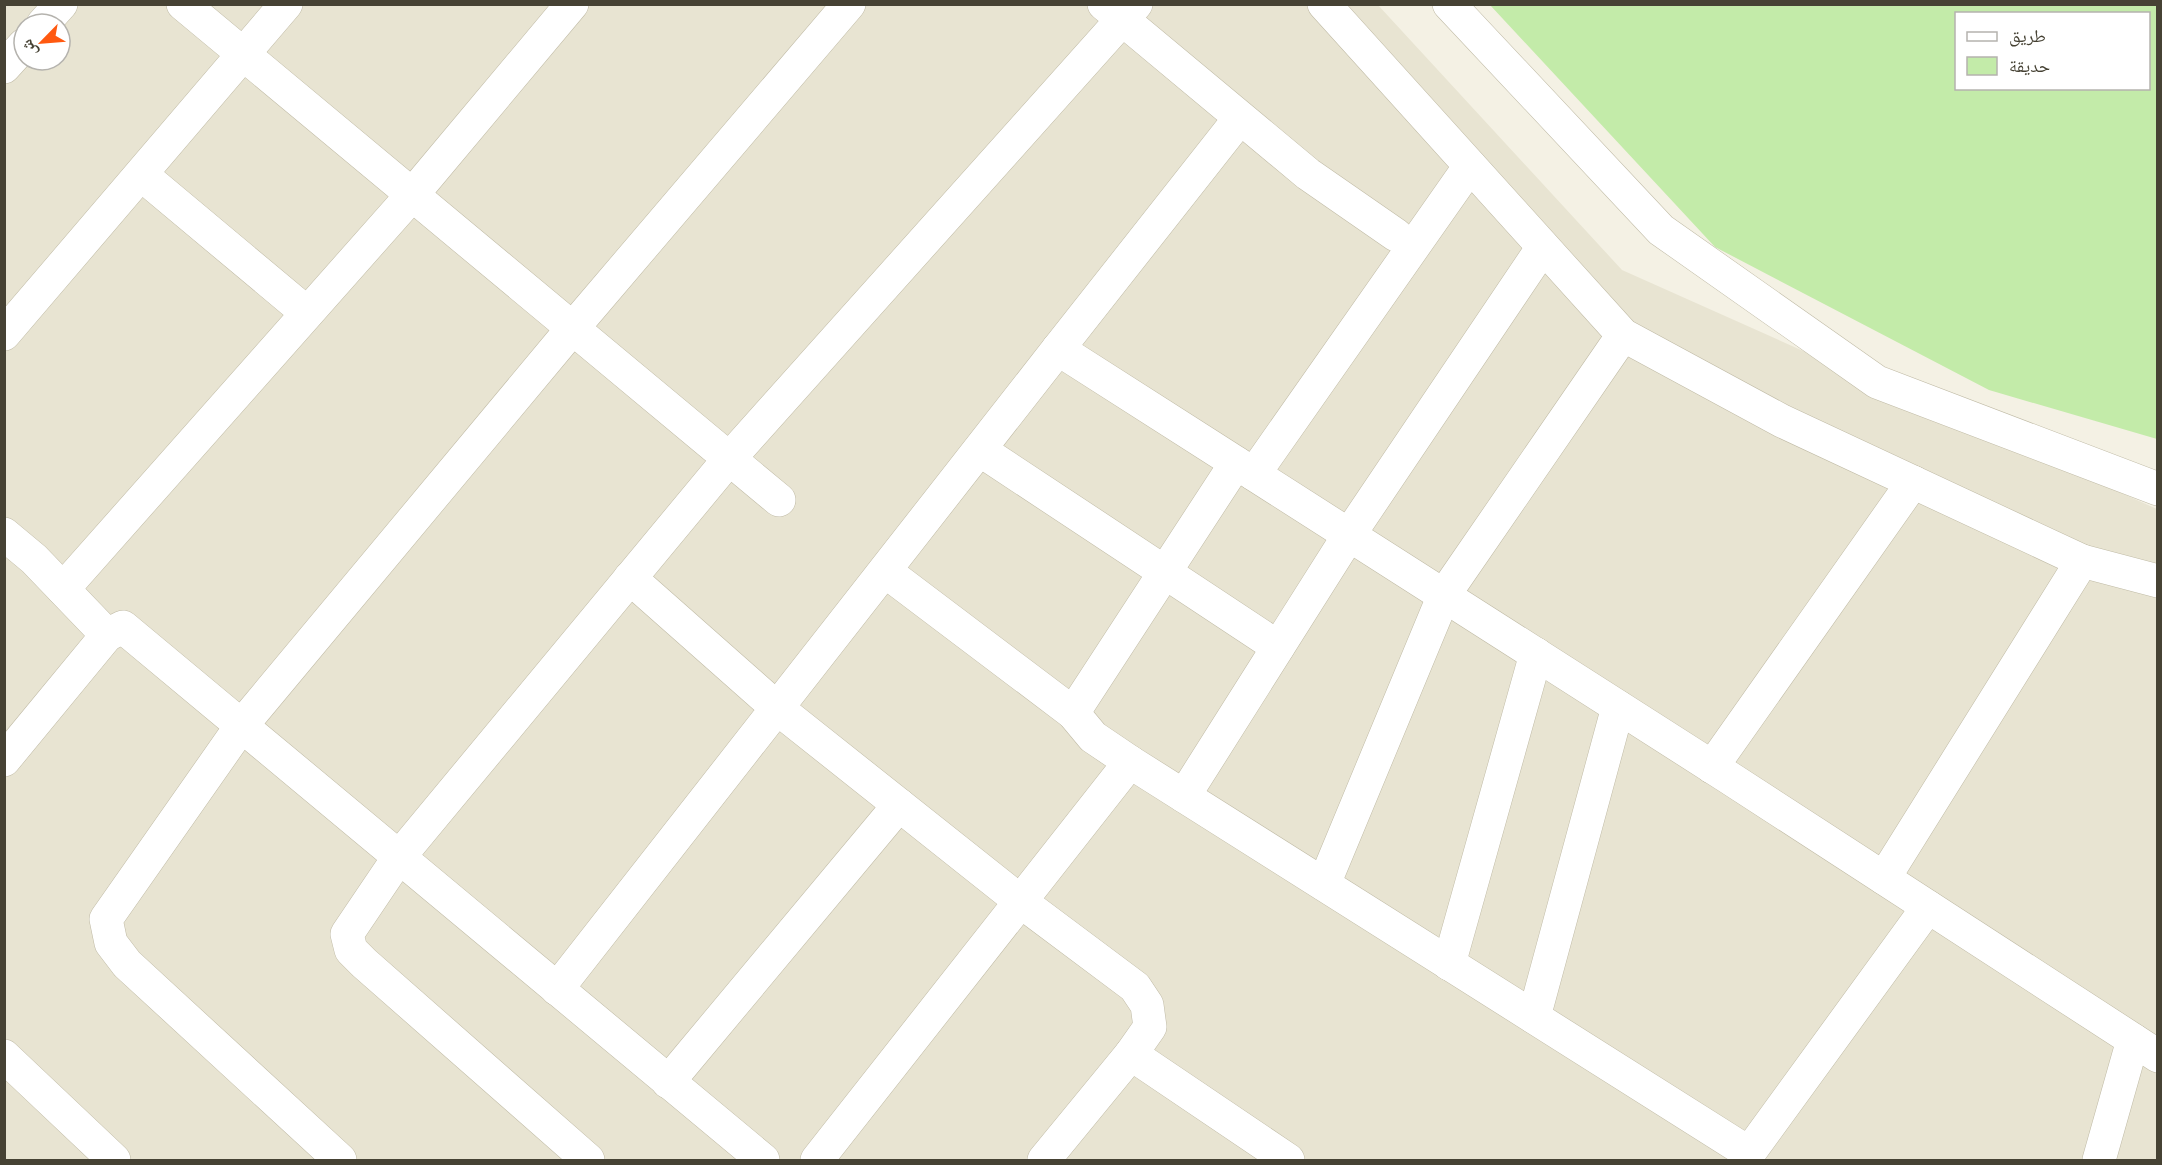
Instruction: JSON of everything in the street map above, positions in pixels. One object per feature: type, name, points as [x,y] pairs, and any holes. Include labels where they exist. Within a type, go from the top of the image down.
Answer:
[{"type":"street","points":[[183,4],[779,500]]},
{"type":"street","points":[[6,328],[142,174],[286,4]]},
{"type":"street","points":[[63,589],[412,195],[572,4]]},
{"type":"street","points":[[340,1161],[127,964],[111,943],[106,919],[242,725],[572,329],[849,4]]},
{"type":"street","points":[[1324,4],[1623,335],[1782,421],[2082,561],[2157,581]]},
{"type":"street","points":[[1449,4],[1661,230],[1877,382],[2157,489]]},
{"type":"street","points":[[588,1161],[364,963],[351,950],[347,934],[399,857],[729,459],[1121,10],[1240,117],[1308,174],[1396,235]]},
{"type":"street","points":[[557,989],[1240,117]]},
{"type":"street","points":[[1073,713],[1165,572],[1245,469],[1470,166]]},
{"type":"street","points":[[142,174],[307,313]]},
{"type":"street","points":[[1184,796],[1349,535],[1543,247]]},
{"type":"street","points":[[1324,884],[1444,595],[1623,335]]},
{"type":"street","points":[[1058,350],[1712,766],[2145,1048],[2099,1161]]},
{"type":"street","points":[[980,450],[1278,647]]},
{"type":"street","points":[[1712,766],[1913,482]]},
{"type":"street","points":[[4,534],[34,559],[107,635]]},
{"type":"street","points":[[1884,878],[2082,561]]},
{"type":"street","points":[[885,571],[1073,713],[1093,737],[1130,762],[1749,1153],[1928,907]]},
{"type":"street","points":[[630,578],[777,708],[1020,901],[1135,987],[1147,1005],[1150,1027],[1052,1158]]},
{"type":"street","points":[[4,760],[107,635],[123,627],[763,1161]]},
{"type":"street","points":[[1449,964],[1536,654]]},
{"type":"street","points":[[1534,1017],[1618,707]]},
{"type":"street","points":[[817,1161],[1130,762]]},
{"type":"street","points":[[668,1082],[899,805]]},
{"type":"street","points":[[1131,1054],[1288,1161]]},
{"type":"street","points":[[4,1056],[114,1161]]},
{"type":"shaded area","points":[[5,5],[1378,5],[1622,270],[2157,509],[2157,1160],[5,1160]]},
{"type":"green space","points":[[1490,5],[2157,5],[2157,439],[1989,390],[1715,247]]}]
